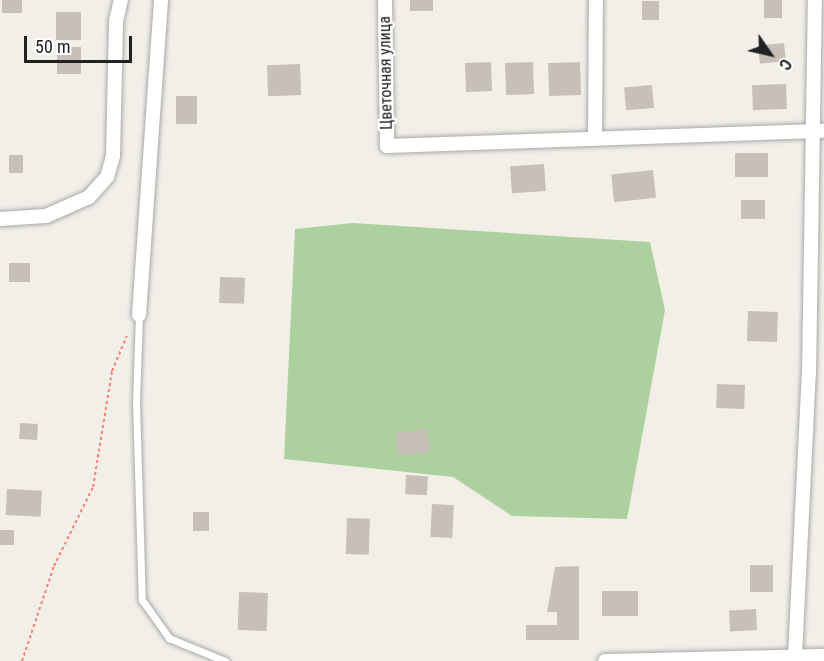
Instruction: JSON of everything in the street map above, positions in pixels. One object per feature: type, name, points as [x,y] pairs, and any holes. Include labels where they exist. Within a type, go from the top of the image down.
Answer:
[{"type":"street","points":[[0,219],[46,216],[89,197],[107,177],[113,156],[116,21],[121,0]]},
{"type":"street","points":[[139,315],[161,0]]},
{"type":"street","name":"Цветочная улица","points":[[385,0],[387,146],[595,139]]},
{"type":"street","points":[[596,0],[595,139],[818,132]]},
{"type":"street","points":[[795,656],[818,132],[815,0]]},
{"type":"street","points":[[605,661],[824,656]]},
{"type":"lane","points":[[139,315],[136,403],[142,600],[169,638],[225,661]]},
{"type":"path","points":[[22,661],[54,566],[93,487],[112,371],[139,315]]},
{"type":"green space","points":[[353,223],[650,242],[665,310],[627,519],[512,516],[453,477],[284,459],[295,229]]},
{"type":"building","points":[[2,0],[22,0],[22,13],[2,13]]},
{"type":"building","points":[[410,0],[433,0],[433,11],[410,11]]},
{"type":"building","points":[[764,0],[782,0],[782,18],[764,18]]},
{"type":"building","points":[[642,1],[659,1],[659,20],[642,20]]},
{"type":"building","points":[[56,12],[81,12],[81,40],[56,40]]},
{"type":"building","points":[[784,43],[786,61],[760,64],[758,46]]},
{"type":"building","points":[[57,47],[81,47],[81,74],[57,74]]},
{"type":"building","points":[[491,62],[492,91],[466,92],[465,63]]},
{"type":"building","points":[[533,62],[534,94],[506,95],[505,63]]},
{"type":"building","points":[[580,62],[581,95],[549,96],[548,63]]},
{"type":"building","points":[[300,64],[301,95],[268,96],[267,65]]},
{"type":"building","points":[[786,84],[787,109],[753,110],[752,85]]},
{"type":"building","points":[[652,85],[654,108],[626,110],[624,87]]},
{"type":"building","points":[[176,96],[197,96],[197,124],[176,124]]},
{"type":"building","points":[[735,153],[768,153],[768,177],[735,177]]},
{"type":"building","points":[[9,155],[23,155],[23,173],[9,173]]},
{"type":"building","points":[[544,164],[546,191],[512,193],[510,166]]},
{"type":"building","points":[[653,170],[656,198],[614,202],[611,174]]},
{"type":"building","points":[[741,200],[765,200],[765,219],[741,219]]},
{"type":"building","points":[[9,263],[30,263],[30,282],[9,282]]},
{"type":"building","points":[[220,277],[245,278],[244,304],[219,303]]},
{"type":"building","points":[[748,311],[778,312],[777,342],[747,341]]},
{"type":"building","points":[[717,384],[745,385],[744,409],[716,408]]},
{"type":"building","points":[[20,423],[38,424],[37,440],[19,439]]},
{"type":"building","points":[[427,429],[430,452],[398,456],[395,433]]},
{"type":"building","points":[[406,475],[428,476],[427,495],[405,494]]},
{"type":"building","points":[[7,489],[42,491],[41,517],[6,515]]},
{"type":"building","points":[[432,504],[454,505],[452,538],[430,537]]},
{"type":"building","points":[[193,512],[209,512],[209,531],[193,531]]},
{"type":"building","points":[[347,518],[370,519],[369,555],[346,554]]},
{"type":"building","points":[[0,530],[14,530],[14,545],[0,545]]},
{"type":"building","points":[[750,565],[773,565],[773,592],[750,592]]},
{"type":"building","points":[[579,566],[579,640],[526,640],[526,625],[557,625],[557,612],[547,612],[555,567]]},
{"type":"building","points":[[602,591],[638,591],[638,616],[602,616]]},
{"type":"building","points":[[239,592],[268,593],[267,631],[238,630]]},
{"type":"building","points":[[756,609],[757,630],[730,631],[729,610]]}]
